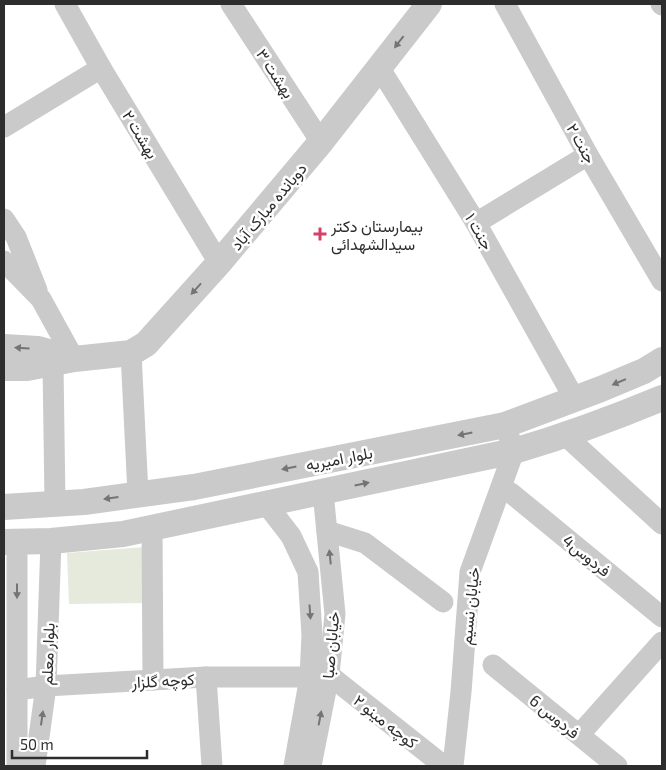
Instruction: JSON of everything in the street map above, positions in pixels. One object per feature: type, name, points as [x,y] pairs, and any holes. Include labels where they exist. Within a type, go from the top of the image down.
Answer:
[{"type":"street","name":"بهشت ۲","points":[[65,4],[101,68],[219,263]]},
{"type":"street","name":"بهشت ۳","points":[[231,4],[321,142]]},
{"type":"street","name":"دوبانده مبارک آباد","points":[[131,353],[146,344],[219,263],[321,142],[429,4]]},
{"type":"street","name":"جنت ۲","points":[[505,4],[588,155],[662,281]]},
{"type":"street","name":"جنت ۱","points":[[379,67],[476,223],[574,398]]},
{"type":"street","points":[[4,127],[101,68]]},
{"type":"street","points":[[476,223],[588,155]]},
{"type":"street","points":[[4,219],[16,237],[64,361],[55,504]]},
{"type":"street","points":[[4,261],[41,299]]},
{"type":"street","points":[[4,347],[38,349],[64,361]]},
{"type":"street","points":[[4,368],[27,368],[64,361],[131,353],[138,494]]},
{"type":"street","name":"بلوار امیریه","points":[[4,508],[84,502],[194,487],[505,425],[635,375],[662,360]]},
{"type":"street","name":"بلوار امیریه","points":[[10,542],[51,541],[123,534],[514,452],[566,436],[662,398]]},
{"type":"street","points":[[505,425],[514,452]]},
{"type":"street","points":[[566,436],[662,524]]},
{"type":"street","name":"خیابان نسیم","points":[[453,766],[462,684],[470,572],[514,452]]},
{"type":"street","points":[[194,487],[200,519]]},
{"type":"street","name":"خیابان صبا","points":[[294,766],[320,676],[335,614],[323,492]]},
{"type":"street","name":"فردوس4","points":[[511,493],[662,616]]},
{"type":"street","name":"خیابان صبا","points":[[267,505],[292,536],[308,572],[312,635],[320,676],[311,766]]},
{"type":"street","points":[[152,528],[153,680]]},
{"type":"street","points":[[327,530],[365,543],[443,602]]},
{"type":"street","name":"بلوار معلم","points":[[35,766],[46,686],[51,541]]},
{"type":"street","name":"بلوار معلم","points":[[10,542],[17,690],[17,766]]},
{"type":"street","points":[[579,735],[662,642]]},
{"type":"street","name":"فردوس 6","points":[[493,665],[618,766]]},
{"type":"street","name":"کوچه گلزار","points":[[17,690],[46,686],[206,677],[320,676]]},
{"type":"street","name":"کوچه مینو ۲","points":[[320,676],[444,766]]},
{"type":"street","points":[[206,677],[212,766]]},
{"type":"shaded area","points":[[144,547],[146,603],[69,604],[67,553]]},
{"type":"place","name":"بیمارستان دکتر سیدالشهدائی","points":[[320,234]]}]
